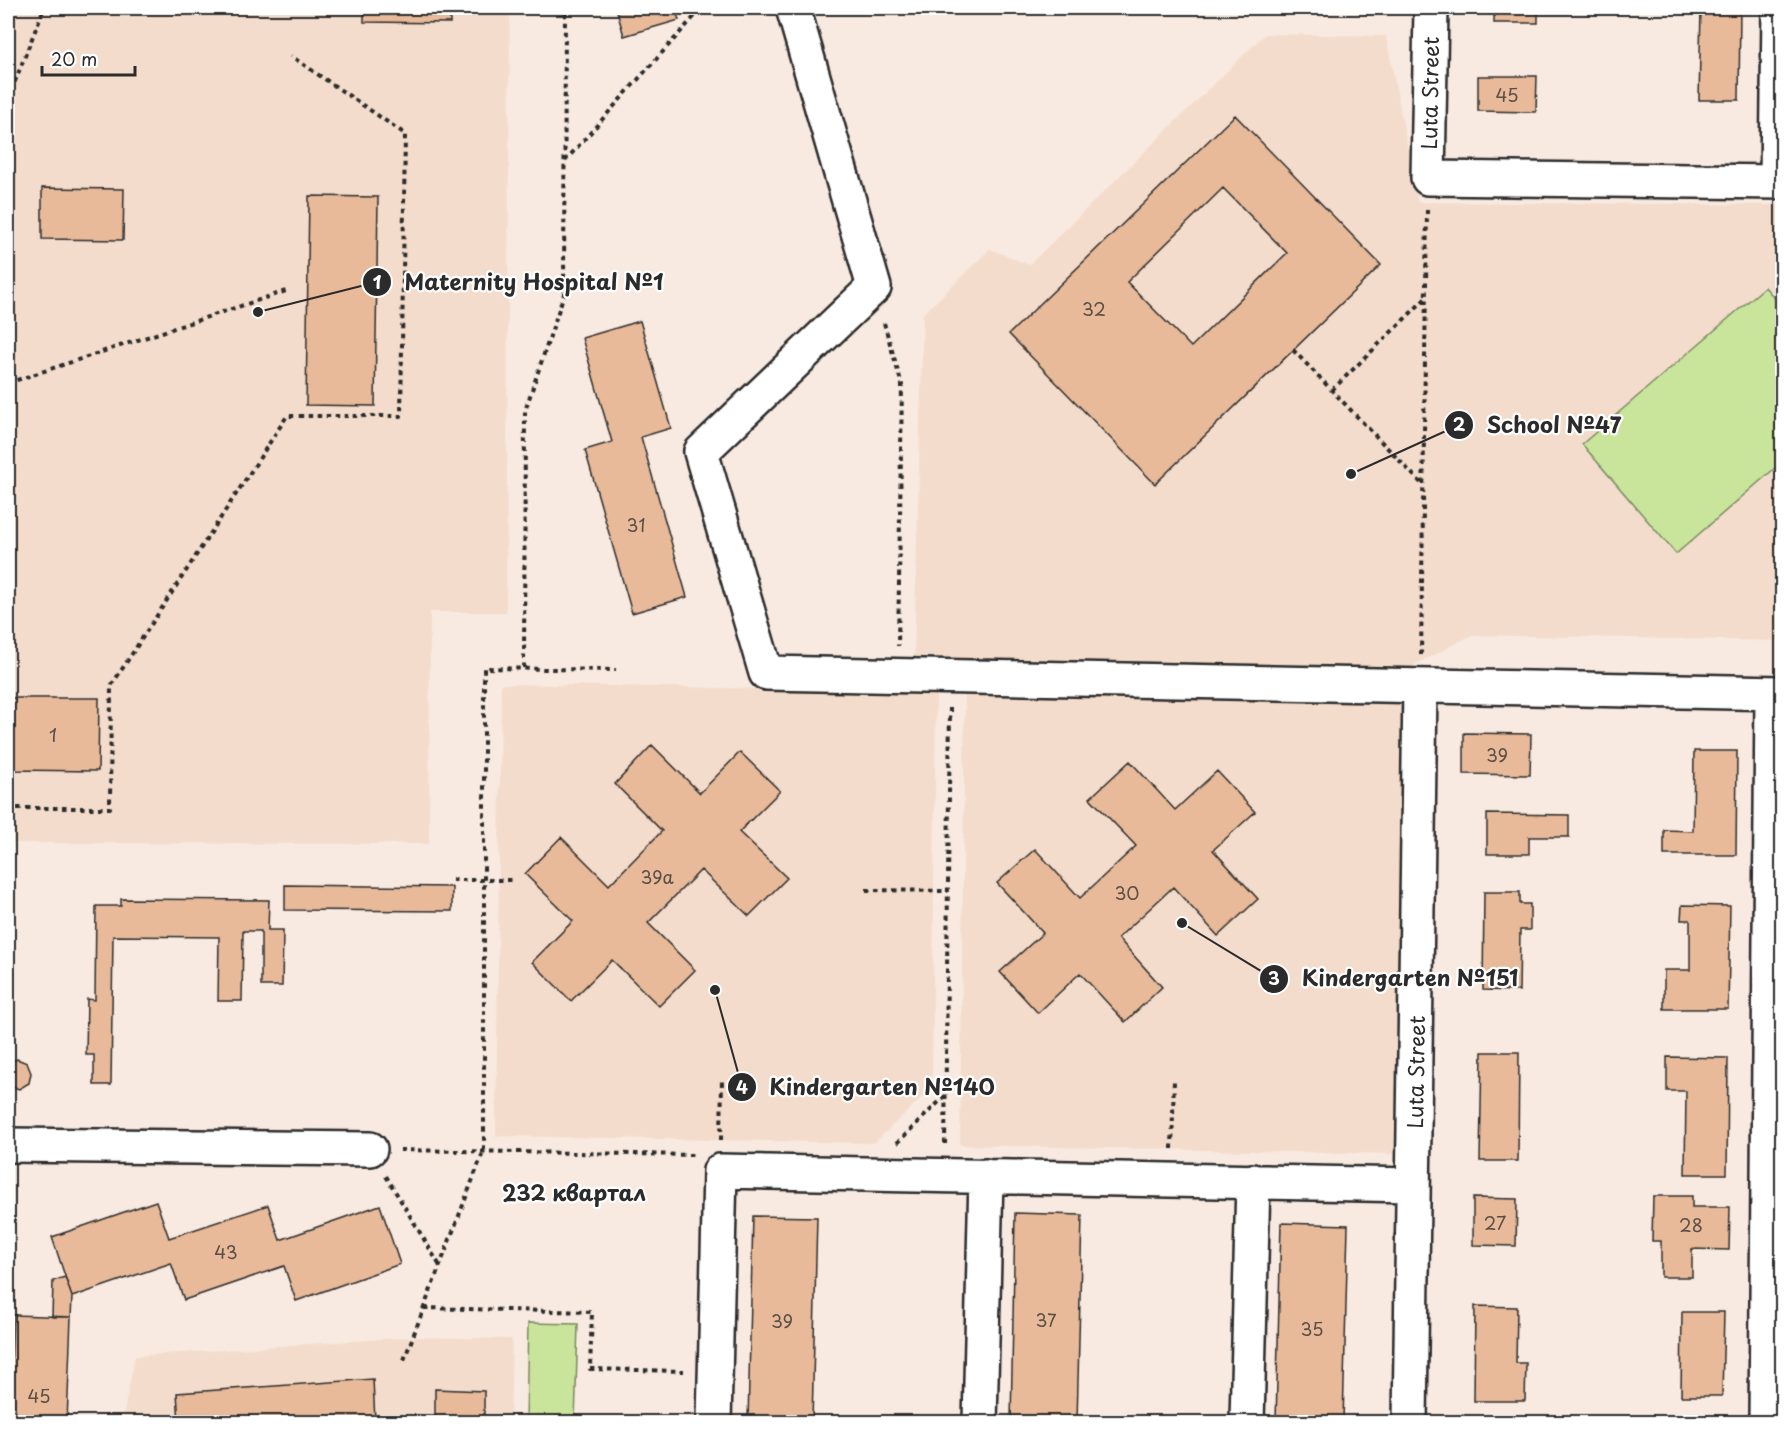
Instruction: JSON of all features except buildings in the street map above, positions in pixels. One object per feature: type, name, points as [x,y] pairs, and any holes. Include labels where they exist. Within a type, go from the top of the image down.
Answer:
[{"type":"street","points":[[793,8],[874,287],[701,452],[766,673],[1777,693],[1766,1422]]},
{"type":"street","name":"Luta Street","points":[[1428,178],[1431,8]]},
{"type":"street","points":[[1428,178],[1780,182],[1779,8]]},
{"type":"street","name":"Luta Street","points":[[1410,1422],[1420,686]]},
{"type":"street","points":[[8,1145],[370,1149]]},
{"type":"street","points":[[714,1422],[720,1171],[1413,1185]]},
{"type":"street","points":[[980,1422],[986,1176]]},
{"type":"street","points":[[1247,1422],[1253,1181]]},
{"type":"path","points":[[8,99],[44,8]]},
{"type":"path","points":[[524,668],[525,411],[564,294],[564,8]]},
{"type":"path","points":[[564,161],[694,16],[693,8]]},
{"type":"path","points":[[8,808],[110,808],[111,686],[288,416],[401,416],[405,134],[291,56]]},
{"type":"path","points":[[1420,686],[1428,178]]},
{"type":"path","points":[[874,287],[902,386],[898,676]]},
{"type":"path","points":[[8,383],[289,290]]},
{"type":"path","points":[[1332,390],[1426,297]]},
{"type":"path","points":[[1293,350],[1423,485]]},
{"type":"path","points":[[404,1360],[484,1150],[484,668],[616,670]]},
{"type":"path","points":[[945,1175],[950,677]]},
{"type":"path","points":[[452,880],[513,880]]},
{"type":"path","points":[[866,890],[948,891]]},
{"type":"path","points":[[720,1148],[722,1078]]},
{"type":"path","points":[[1172,1157],[1174,1080]]},
{"type":"path","points":[[865,1173],[946,1096]]},
{"type":"path","points":[[370,1149],[484,1150]]},
{"type":"path","points":[[370,1149],[440,1266]]},
{"type":"path","points":[[423,1308],[592,1312],[590,1369],[715,1372]]},
{"type":"shaded area","points":[[27,8],[510,8],[506,612],[430,612],[429,844],[8,843],[8,12],[27,12]]},
{"type":"shaded area","points":[[1265,34],[1386,36],[1418,202],[1782,205],[1782,641],[1472,635],[1405,670],[914,660],[923,314],[990,249],[1029,265]]},
{"type":"shaded area","points":[[501,684],[936,692],[932,1088],[874,1143],[496,1136]]},
{"type":"shaded area","points":[[965,693],[1404,701],[1400,1154],[960,1145]]},
{"type":"shaded area","points":[[411,1337],[512,1339],[510,1422],[122,1422],[135,1356]]},
{"type":"green space","points":[[1765,287],[1782,307],[1782,462],[1676,554],[1582,444]]},
{"type":"green space","points":[[528,1323],[578,1324],[575,1422],[526,1422]]},
{"type":"place","name":"Maternity Hospital №1","points":[[258,312]]},
{"type":"place","name":"School №47","points":[[1351,474]]},
{"type":"place","name":"Kindergarten №151","points":[[1182,923]]},
{"type":"place","name":"Kindergarten №140","points":[[715,990]]},
{"type":"district","name":"232 квартал","points":[[574,1191]]}]
